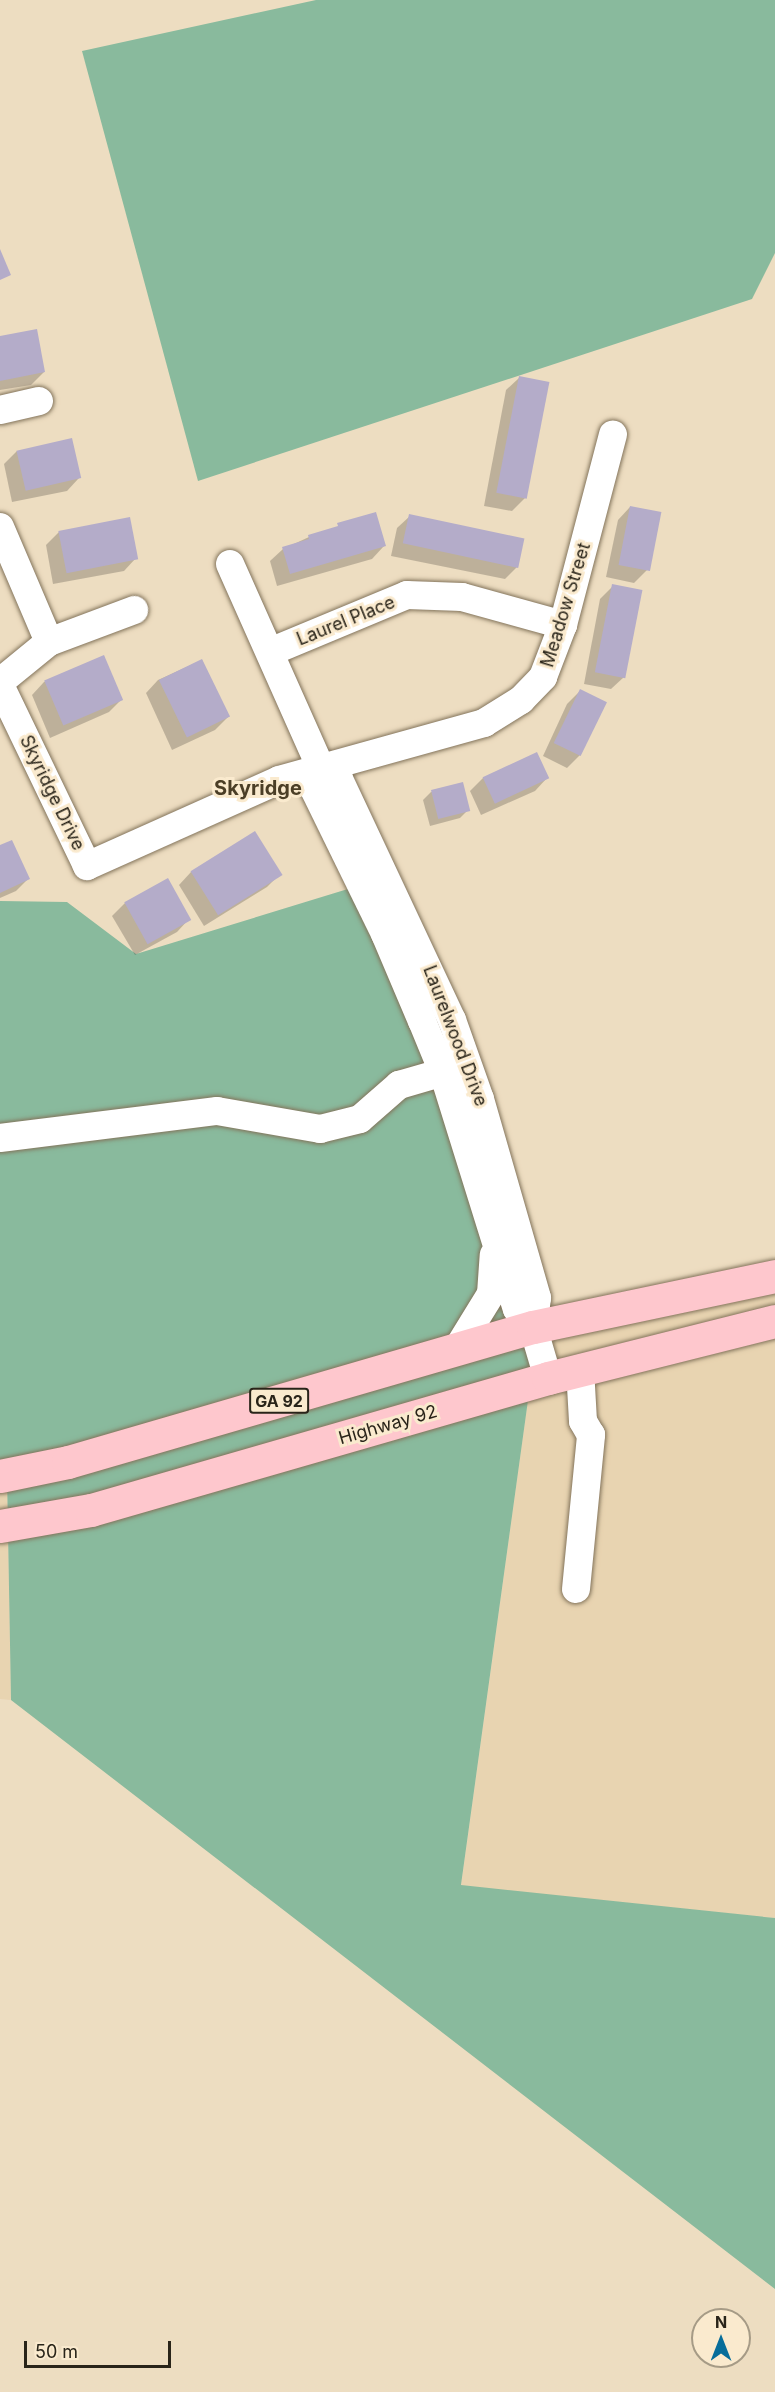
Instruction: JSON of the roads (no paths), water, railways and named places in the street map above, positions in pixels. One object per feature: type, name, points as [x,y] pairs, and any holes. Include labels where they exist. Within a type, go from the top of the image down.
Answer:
[{"type":"main road","name":"GA 92","points":[[0,1476],[68,1462],[533,1327],[775,1276]]},
{"type":"main road","name":"Highway 92","points":[[0,1526],[91,1510],[580,1369],[775,1321]]},
{"type":"street","points":[[0,410],[39,401]]},
{"type":"street","name":"Meadow Street","points":[[321,768],[484,723],[521,700],[543,677],[563,625],[613,434]]},
{"type":"street","points":[[0,527],[49,642]]},
{"type":"street","name":"Laurelwood Drive","points":[[230,564],[321,768],[339,779],[432,972],[494,1244],[516,1309],[533,1327]]},
{"type":"street","name":"Laurel Place","points":[[270,652],[407,595],[462,597],[563,625]]},
{"type":"street","name":"Skyridge Drive","points":[[134,610],[49,642],[0,684],[87,866],[279,780],[321,768]]},
{"type":"street","points":[[0,1138],[217,1111],[320,1129],[360,1119],[399,1085],[455,1069]]},
{"type":"street","name":"Laurelwood Drive","points":[[455,1069],[537,1298],[533,1327],[548,1378]]},
{"type":"street","name":"Laurelwood Drive","points":[[457,1349],[491,1294],[494,1244]]},
{"type":"street","points":[[576,1588],[591,1435],[583,1422],[580,1369]]},
{"type":"district","name":"Skyridge","points":[[258,788]]}]
